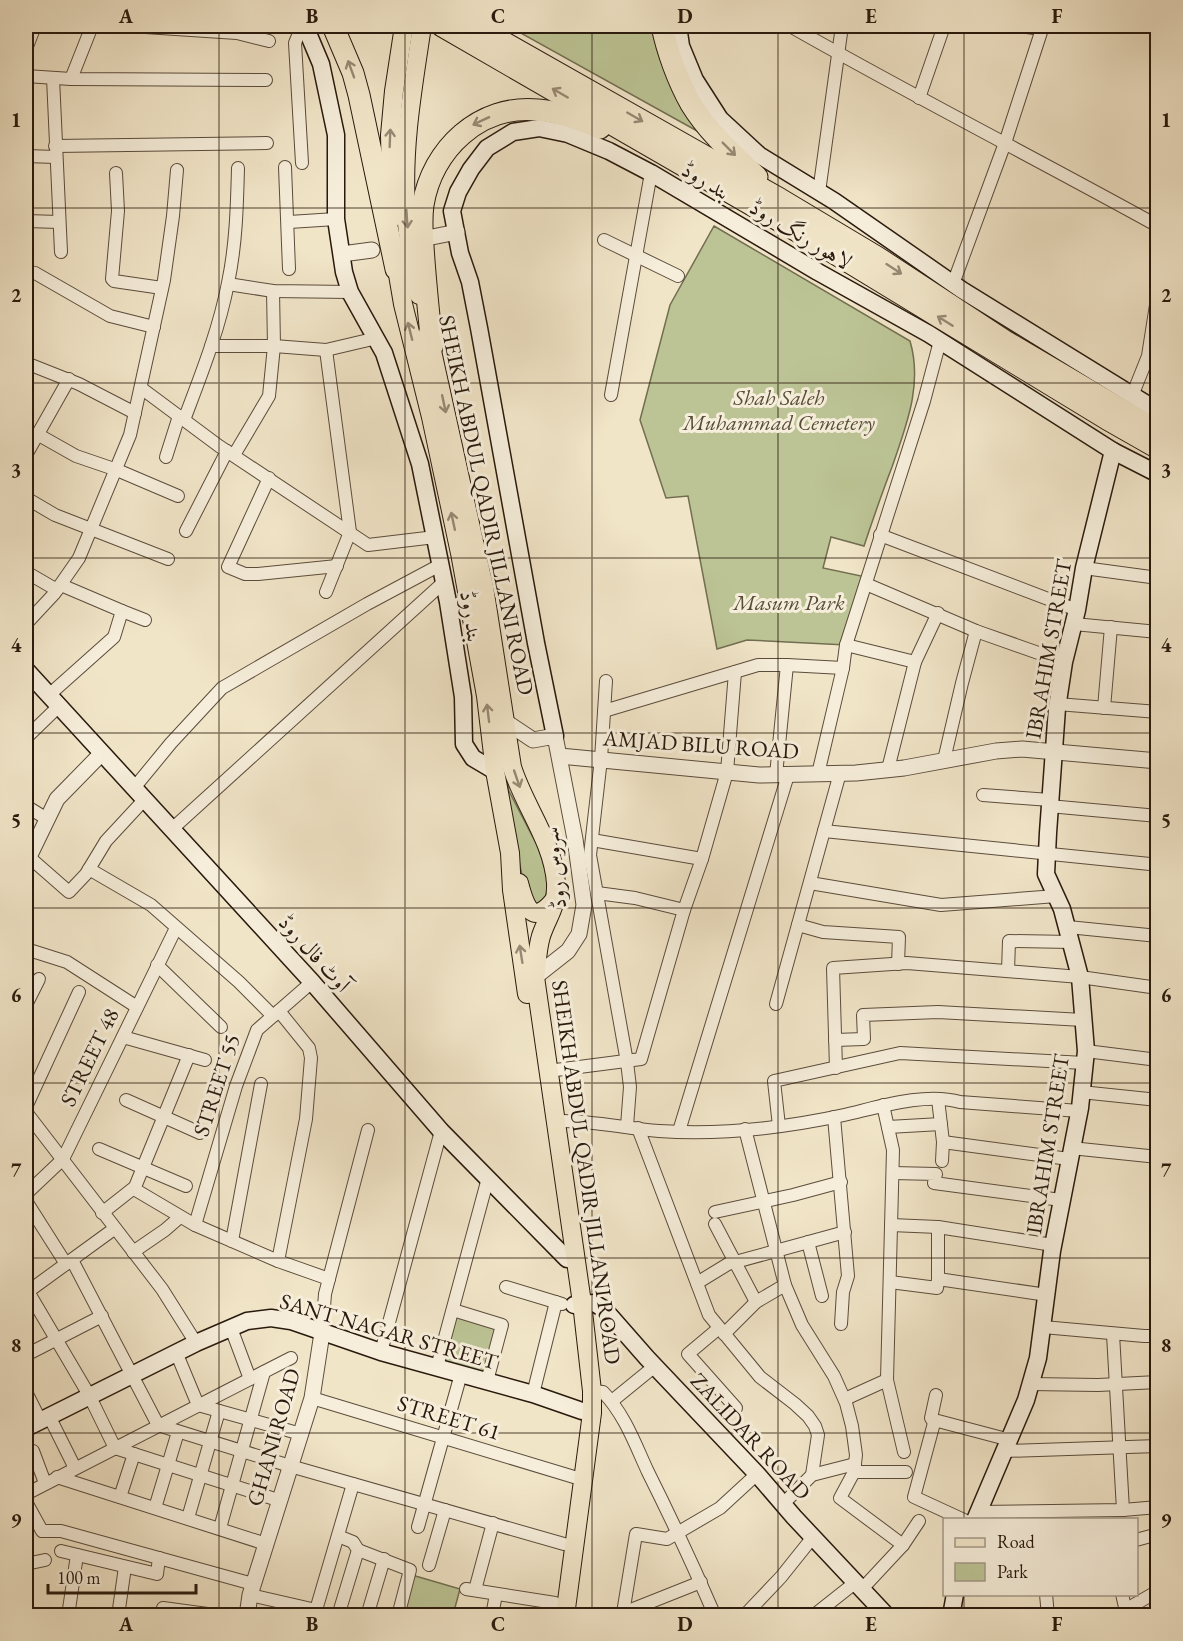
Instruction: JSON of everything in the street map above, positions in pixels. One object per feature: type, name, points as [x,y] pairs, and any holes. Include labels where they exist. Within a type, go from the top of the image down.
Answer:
[{"type":"highway","points":[[333,26],[353,73],[359,95],[396,269]]},
{"type":"highway","name":"لاہور رنگ روڈ","points":[[442,26],[657,149],[886,284],[1107,420],[1158,448]]},
{"type":"highway","name":"لاہور رنگ روڈ","points":[[475,26],[780,199],[877,257],[1005,341],[1158,431]]},
{"type":"highway","points":[[662,26],[691,105],[714,135],[780,199]]},
{"type":"highway","points":[[432,347],[424,260],[423,206],[428,184],[439,161],[453,141],[472,125],[496,114],[517,110],[539,110],[574,118],[657,149]]},
{"type":"main road","name":"بند روڈ","points":[[303,26],[321,64],[334,125],[338,173],[336,219],[344,272],[350,292],[384,353],[420,464],[442,573],[463,697],[464,744],[473,758],[495,771]]},
{"type":"main road","points":[[678,26],[681,46],[695,80],[720,118],[759,155],[819,192],[953,284],[1158,411]]},
{"type":"main road","name":"SHEIKH ABDUL QADIR JILLANI ROAD","points":[[412,31],[394,91],[390,135],[390,188],[396,269],[460,553],[486,696],[495,771],[510,853],[514,912],[571,1259]]},
{"type":"main road","name":"SHEIKH ABDUL QADIR JILLANI ROAD","points":[[412,31],[406,206],[408,236],[415,277],[484,587],[507,722],[512,767],[550,854],[556,883],[554,910],[540,941],[535,977],[577,1306],[592,1391],[592,1413],[558,1611]]},
{"type":"main road","name":"بند روڈ","points":[[555,736],[534,634],[477,316],[470,282],[460,253],[452,211],[458,192],[487,148],[513,132],[539,128],[568,134],[609,151],[651,173],[818,273],[940,341],[1113,451],[1158,474]]},
{"type":"main road","name":"IBRAHIM STREET","points":[[972,1517],[1008,1445],[1038,1358],[1053,1245],[1079,1111],[1085,1057],[1080,977],[1070,935],[1046,874],[1047,854],[1057,704],[1084,568],[1113,451]]},
{"type":"main road","name":"آوٹ فال روڈ","points":[[26,670],[312,982],[441,1131],[571,1259]]},
{"type":"main road","points":[[510,853],[524,904],[537,913],[542,912],[555,899]]},
{"type":"main road","name":"ZALIDAR ROAD","points":[[577,1306],[594,1303],[604,1309],[887,1616]]},
{"type":"main road","name":"SHEIKH ABDUL QADIR JILLANI ROAD","points":[[558,1611],[564,1544],[582,1411],[577,1306]]},
{"type":"main road","name":"SANT NAGAR STREET","points":[[38,1421],[196,1343],[248,1321],[271,1318],[291,1322],[381,1352],[532,1394],[582,1411]]},
{"type":"main road","points":[[951,1616],[955,1596]]},
{"type":"street","points":[[26,49],[35,26]]},
{"type":"street","points":[[71,79],[92,26]]},
{"type":"street","points":[[130,26],[184,27],[237,33],[269,41]]},
{"type":"street","points":[[302,163],[295,43],[303,26]]},
{"type":"street","points":[[790,26],[1158,226]]},
{"type":"street","points":[[819,192],[840,54],[842,26]]},
{"type":"street","points":[[919,98],[944,26]]},
{"type":"street","points":[[953,284],[1005,143],[1042,27],[1019,26]]},
{"type":"street","points":[[26,76],[71,79],[266,80]]},
{"type":"street","points":[[53,78],[61,252]]},
{"type":"street","points":[[26,156],[55,151],[267,143]]},
{"type":"street","points":[[285,167],[289,222],[289,269]]},
{"type":"street","points":[[166,457],[211,346],[228,284],[237,221],[238,168]]},
{"type":"street","points":[[26,624],[59,587],[80,558],[130,435],[162,288],[173,216],[177,170]]},
{"type":"street","points":[[116,173],[118,211],[112,279],[162,288]]},
{"type":"street","points":[[611,395],[651,173]]},
{"type":"street","points":[[289,222],[336,219]]},
{"type":"street","points":[[26,221],[59,222]]},
{"type":"street","points":[[432,237],[457,232]]},
{"type":"street","points":[[604,240],[678,276]]},
{"type":"street","points":[[342,254],[372,250]]},
{"type":"street","points":[[26,280],[30,272],[35,273],[110,316],[154,327]]},
{"type":"street","points":[[228,284],[273,291],[350,292]]},
{"type":"street","points":[[186,531],[230,453],[269,396],[274,346],[273,291]]},
{"type":"street","points":[[1132,396],[1148,356],[1158,292]]},
{"type":"street","points":[[211,346],[274,346],[326,350],[377,338]]},
{"type":"street","points":[[818,774],[843,668],[846,645],[924,401],[940,341]]},
{"type":"street","points":[[326,350],[350,532],[326,592]]},
{"type":"street","points":[[26,363],[69,379],[135,413]]},
{"type":"street","points":[[26,455],[69,379]]},
{"type":"street","points":[[141,388],[230,453],[368,545],[435,537]]},
{"type":"street","points":[[38,435],[76,456],[117,470],[178,496]]},
{"type":"street","points":[[269,478],[228,567],[245,573],[258,574],[336,566]]},
{"type":"street","points":[[26,498],[55,515],[168,559]]},
{"type":"street","points":[[880,535],[1076,617],[1111,627],[1158,632]]},
{"type":"street","points":[[1084,568],[1158,578]]},
{"type":"street","points":[[26,572],[145,620]]},
{"type":"street","points":[[102,753],[57,799],[47,819],[31,838],[27,860],[69,892],[89,869],[171,743],[222,688],[363,606],[442,573]]},
{"type":"street","points":[[172,829],[442,573]]},
{"type":"street","points":[[866,584],[976,631],[1064,662]]},
{"type":"street","points":[[26,738],[54,701],[114,637],[122,611]]},
{"type":"street","points":[[888,769],[915,662],[938,613]]},
{"type":"street","points":[[1104,708],[1111,627]]},
{"type":"street","points":[[944,760],[976,631]]},
{"type":"street","points":[[846,645],[915,662]]},
{"type":"street","points":[[604,711],[758,665],[843,668]]},
{"type":"street","points":[[679,1131],[782,775],[787,665]]},
{"type":"street","points":[[548,1071],[640,1059],[727,772],[735,672]]},
{"type":"street","points":[[606,681],[601,759],[590,855],[627,1062],[633,1127],[709,1315],[760,1377],[795,1404],[815,1426],[818,1435],[812,1475]]},
{"type":"street","points":[[1057,704],[1158,712]]},
{"type":"street","points":[[507,722],[533,740],[555,736]]},
{"type":"street","name":"سروس روڈ","points":[[535,977],[568,951],[579,934],[584,905],[575,839],[555,736]]},
{"type":"street","name":"AMJAD BILU ROAD","points":[[560,756],[782,775],[888,769],[996,751],[1022,749],[1158,761]]},
{"type":"street","points":[[776,1004],[840,773]]},
{"type":"street","points":[[983,795],[1158,816]]},
{"type":"street","points":[[26,806],[47,819]]},
{"type":"street","points":[[824,831],[1150,864]]},
{"type":"street","points":[[592,840],[702,859]]},
{"type":"street","points":[[89,869],[151,905],[276,1013],[309,1048],[311,1058],[306,1119],[278,1261]]},
{"type":"street","points":[[810,883],[941,905],[1056,896]]},
{"type":"street","points":[[597,893],[635,898],[684,910]]},
{"type":"street","points":[[798,925],[823,932],[899,937],[898,964]]},
{"type":"street","name":"STREET 48","points":[[26,1194],[63,1159],[176,928]]},
{"type":"street","points":[[1008,971],[1009,941],[1070,935],[1158,936]]},
{"type":"street","points":[[26,949],[67,962],[137,1007]]},
{"type":"street","points":[[836,1068],[833,968],[898,964],[1080,977],[1158,988]]},
{"type":"street","points":[[157,966],[221,1027]]},
{"type":"street","points":[[26,1005],[39,979]]},
{"type":"street","name":"STREET 55","points":[[195,1225],[236,1086],[257,1030],[312,982]]},
{"type":"street","points":[[26,1107],[79,992]]},
{"type":"street","points":[[835,1040],[864,1039],[863,1016],[938,1012],[1083,1020]]},
{"type":"street","points":[[123,1037],[205,1060]]},
{"type":"street","points":[[778,1126],[774,1081],[900,1053],[1158,1060]]},
{"type":"street","points":[[102,1213],[134,1189],[189,1055]]},
{"type":"street","points":[[232,1241],[261,1084]]},
{"type":"street","points":[[1081,1092],[1158,1100]]},
{"type":"street","points":[[555,1121],[679,1131],[745,1130],[834,1117],[884,1105],[945,1098],[960,1102],[1079,1111]]},
{"type":"street","points":[[938,1099],[943,1142],[942,1161]]},
{"type":"street","points":[[126,1100],[200,1132]]},
{"type":"street","points":[[884,1105],[893,1150],[887,1380],[904,1452]]},
{"type":"street","points":[[834,1117],[848,1276],[843,1292],[841,1324]]},
{"type":"street","points":[[27,1118],[63,1159],[114,1229],[162,1289],[196,1343]]},
{"type":"street","points":[[888,1126],[941,1124]]},
{"type":"street","name":"GHANI ROAD","points":[[247,1616],[251,1590],[312,1398],[322,1333],[325,1294],[368,1130]]},
{"type":"street","points":[[745,1130],[785,1285],[802,1325],[834,1376],[852,1426],[856,1455],[855,1468],[840,1498],[903,1545]]},
{"type":"street","points":[[381,1352],[441,1131]]},
{"type":"street","points":[[943,1142],[1070,1153],[1158,1157]]},
{"type":"street","points":[[99,1149],[186,1186]]},
{"type":"street","points":[[893,1173],[936,1174],[934,1183],[1061,1200]]},
{"type":"street","points":[[437,1367],[488,1178]]},
{"type":"street","points":[[756,1302],[734,1262],[715,1218],[764,1202],[841,1182]]},
{"type":"street","points":[[134,1189],[195,1225],[278,1261],[329,1279]]},
{"type":"street","points":[[26,1201],[69,1262],[102,1316],[158,1425],[210,1443],[564,1544]]},
{"type":"street","points":[[133,1252],[180,1217]]},
{"type":"street","points":[[891,1225],[938,1227],[1053,1245]]},
{"type":"street","points":[[890,1282],[937,1288],[938,1227]]},
{"type":"street","points":[[114,1229],[26,1291],[89,1395],[115,1448],[278,1500]]},
{"type":"street","points":[[696,1283],[734,1262],[845,1232]]},
{"type":"street","points":[[808,1242],[822,1296]]},
{"type":"street","points":[[938,1279],[1047,1295]]},
{"type":"street","points":[[736,1408],[688,1354],[722,1331],[756,1302],[785,1285]]},
{"type":"street","points":[[506,1287],[577,1306]]},
{"type":"street","points":[[532,1394],[556,1302]]},
{"type":"street","points":[[453,1310],[502,1325],[487,1381]]},
{"type":"street","points":[[26,1355],[102,1316]]},
{"type":"street","points":[[1043,1327],[1113,1334],[1158,1335]]},
{"type":"street","points":[[231,1328],[250,1379]]},
{"type":"street","points":[[1113,1334],[1123,1510]]},
{"type":"street","points":[[176,1352],[198,1405]]},
{"type":"street","points":[[291,1358],[26,1493],[42,1531],[61,1532],[159,1558],[251,1590],[337,1616],[358,1550]]},
{"type":"street","points":[[612,1401],[655,1366]]},
{"type":"street","points":[[220,1528],[264,1372]]},
{"type":"street","points":[[418,1527],[461,1374]]},
{"type":"street","points":[[844,1399],[887,1380]]},
{"type":"street","points":[[1030,1384],[1158,1382]]},
{"type":"street","points":[[592,1391],[603,1392],[612,1401],[631,1433],[679,1532],[715,1616]]},
{"type":"street","points":[[26,1392],[38,1421],[75,1468]]},
{"type":"street","points":[[936,1395],[931,1418],[934,1423],[914,1497],[972,1517],[1158,1507]]},
{"type":"street","name":"STREET 61","points":[[312,1398],[574,1477]]},
{"type":"street","points":[[198,1405],[301,1434]]},
{"type":"street","points":[[188,1518],[219,1411]]},
{"type":"street","points":[[934,1423],[938,1421],[1008,1445],[1119,1448],[1158,1446]]},
{"type":"street","points":[[155,1508],[178,1432]]},
{"type":"street","points":[[33,1451],[45,1483]]},
{"type":"street","points":[[120,1497],[134,1454]]},
{"type":"street","points":[[783,1504],[812,1475],[855,1468],[906,1472]]},
{"type":"street","points":[[620,1614],[636,1534],[667,1539],[720,1508],[757,1474]]},
{"type":"street","points":[[57,1477],[266,1544]]},
{"type":"street","points":[[316,1610],[353,1484]]},
{"type":"street","points":[[429,1566],[445,1510]]},
{"type":"street","points":[[813,1616],[859,1586],[903,1545],[920,1521]]},
{"type":"street","points":[[493,1523],[470,1589],[558,1611]]},
{"type":"street","points":[[1138,1539],[1158,1534]]},
{"type":"street","points":[[338,1536],[353,1542],[358,1550],[410,1570],[398,1616]]},
{"type":"street","points":[[744,1616],[813,1537]]},
{"type":"street","points":[[61,1551],[156,1574],[159,1558]]},
{"type":"street","points":[[68,1616],[77,1555]]},
{"type":"street","points":[[367,1616],[384,1559]]},
{"type":"street","points":[[26,1564],[45,1560]]},
{"type":"street","points":[[118,1616],[125,1567]]},
{"type":"street","points":[[620,1614],[701,1582]]},
{"type":"street","points":[[1122,1596],[1126,1613],[1158,1592]]},
{"type":"street","points":[[492,1616],[496,1594]]},
{"type":"street","points":[[1046,1596],[1048,1616]]},
{"type":"street","points":[[161,1616],[163,1608],[222,1616]]},
{"type":"green space","points":[[508,26],[651,26],[666,73],[708,137]]},
{"type":"green space","name":"Shah Saleh Muhammad Cemetery","points":[[714,226],[910,341],[915,373],[911,405],[903,436],[864,546],[831,537],[823,568],[866,577],[846,645],[747,640],[717,649],[688,496],[666,498],[640,420],[670,305]]},
{"type":"green space","points":[[500,750],[509,791],[541,853],[548,882],[545,902],[538,907],[526,894]]},
{"type":"green space","points":[[453,1310],[502,1325],[487,1381],[437,1367]]},
{"type":"green space","points":[[412,1575],[460,1589],[453,1615],[401,1616]]},
{"type":"park label","name":"Masum Park","points":[[789,602]]}]
